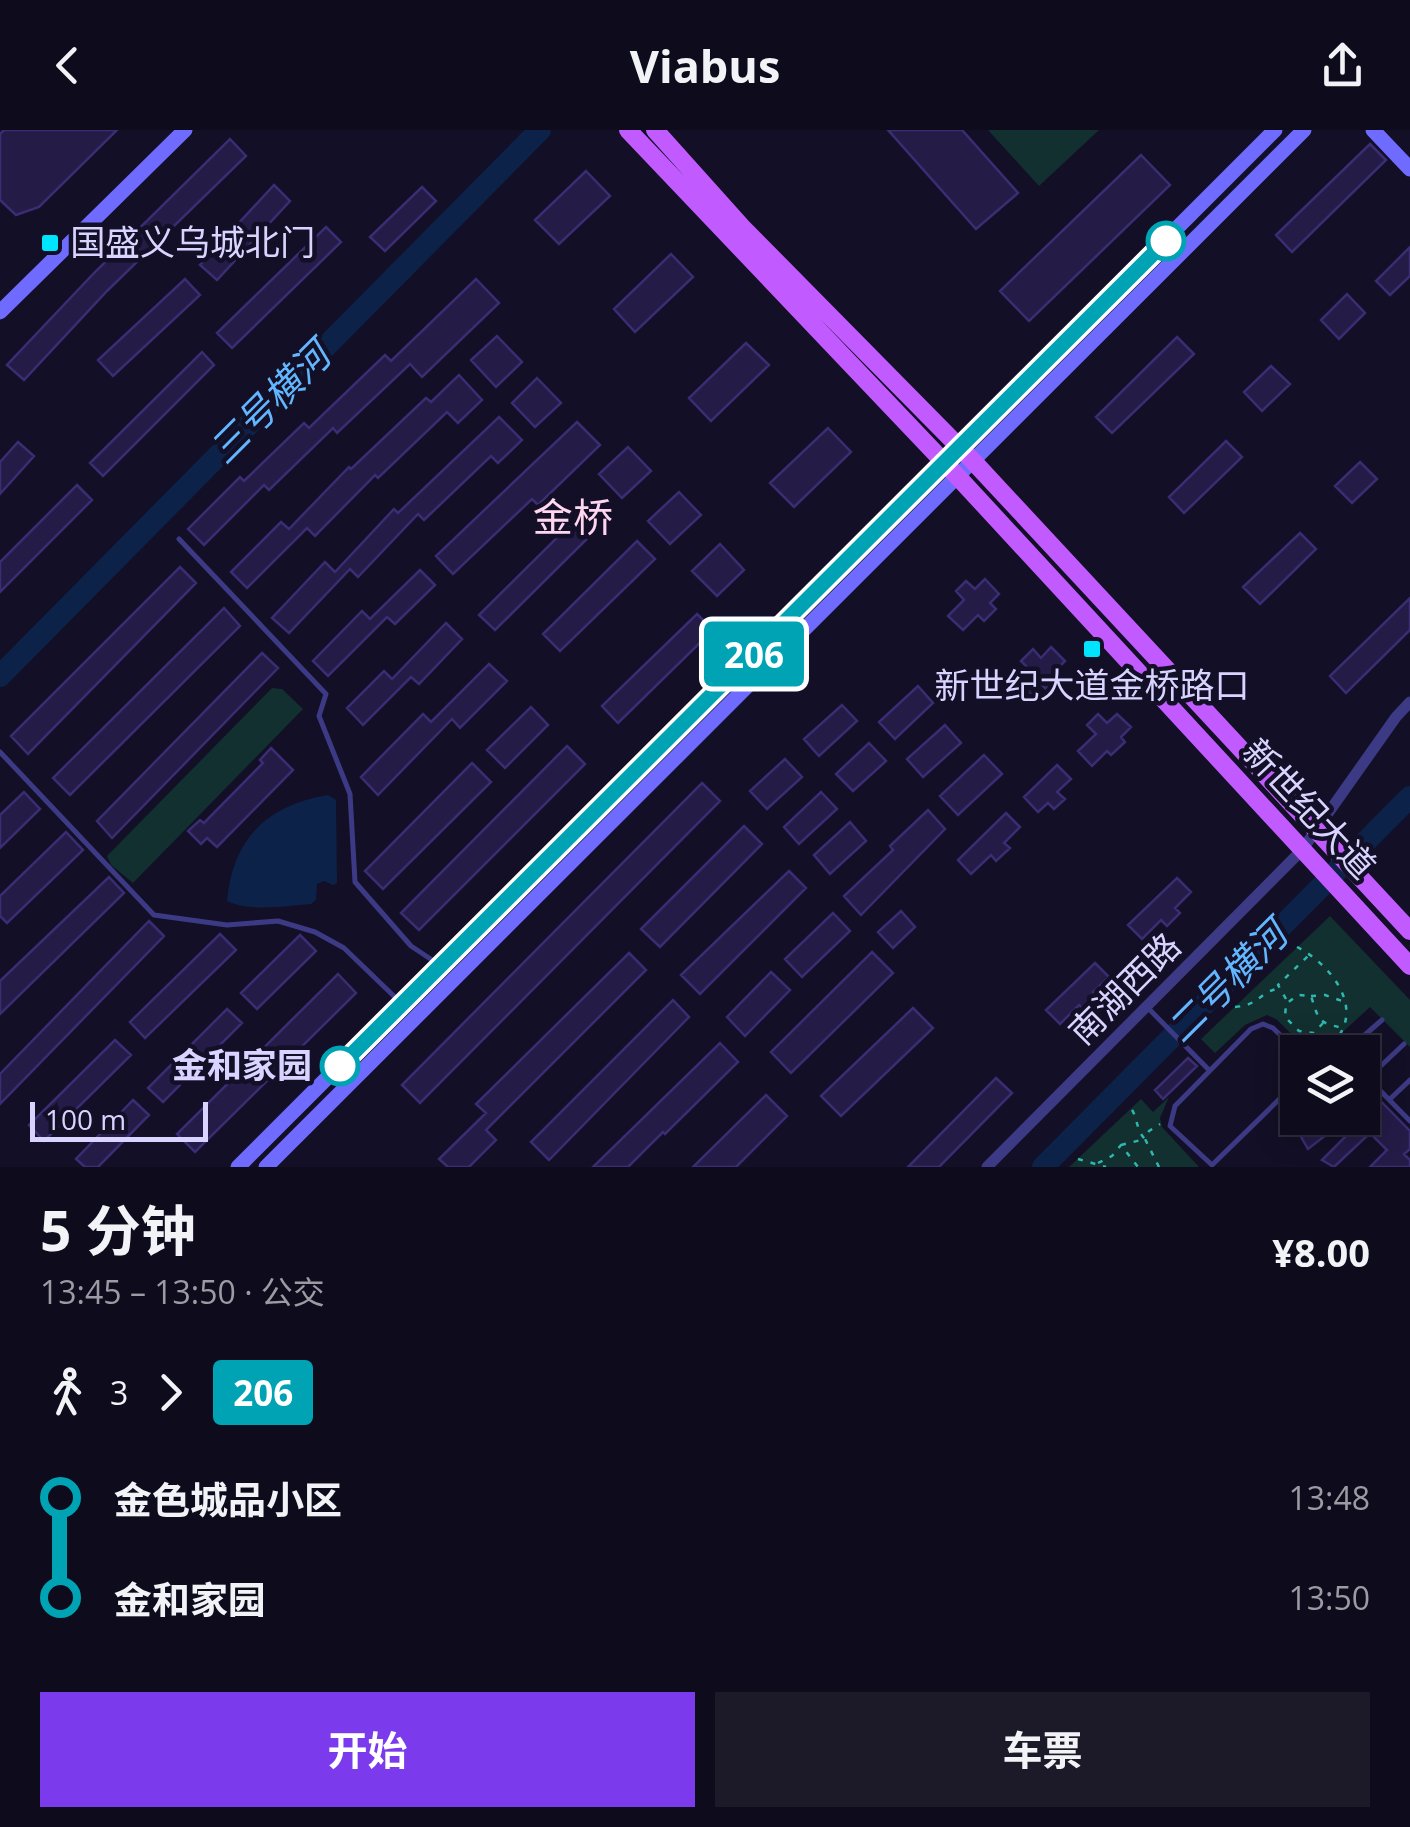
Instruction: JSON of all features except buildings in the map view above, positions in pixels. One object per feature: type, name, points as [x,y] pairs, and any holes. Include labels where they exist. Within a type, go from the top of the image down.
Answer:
[{"type":"main road","name":"新世纪大道","points":[[628,130],[952,470],[1410,966]]},
{"type":"main road","name":"新世纪大道","points":[[655,130],[742,227],[967,455],[1410,931]]},
{"type":"street","points":[[0,312],[185,130]]},
{"type":"street","points":[[967,455],[1276,130]]},
{"type":"street","points":[[266,1167],[967,455],[1304,130]]},
{"type":"street","points":[[1372,130],[1410,169]]},
{"type":"street","points":[[238,1167],[952,470]]},
{"type":"street","name":"南湖西路","points":[[987,1167],[1302,850],[1396,716],[1410,702]]},
{"type":"lane","points":[[179,539],[326,694],[319,716],[350,794],[354,882],[411,946],[441,966]]},
{"type":"lane","points":[[0,752],[154,915],[227,926],[278,921],[314,932],[344,948],[402,1004]]},
{"type":"lane","points":[[1148,1007],[1209,1070]]},
{"type":"lane","points":[[1364,1035],[1382,1020]]},
{"type":"lane","points":[[1280,1099],[1211,1166],[1170,1126],[1175,1106],[1251,1029],[1263,1024],[1281,1035]]},
{"type":"lane","points":[[1380,1063],[1404,1044]]},
{"type":"lane","points":[[1389,1099],[1410,1080]]},
{"type":"lane","points":[[1380,1090],[1410,1120]]},
{"type":"path","points":[[1297,947],[1312,953],[1341,990],[1348,1014],[1339,1035]]},
{"type":"path","points":[[1235,1006],[1256,1003],[1269,991],[1278,989],[1312,953]]},
{"type":"path","points":[[1278,989],[1288,1002]]},
{"type":"path","points":[[1323,1022],[1314,1033],[1299,1031],[1285,1018],[1288,1002],[1298,995],[1325,994],[1346,1002]]},
{"type":"path","points":[[1311,996],[1323,1022],[1344,1028]]},
{"type":"path","points":[[1131,1108],[1158,1167]]},
{"type":"path","points":[[1098,1163],[1112,1156],[1121,1145],[1145,1139],[1161,1123]]},
{"type":"path","points":[[1121,1145],[1138,1167]]},
{"type":"path","points":[[1078,1159],[1106,1167]]},
{"type":"green space","points":[[988,130],[1099,130],[1039,186]]},
{"type":"green space","points":[[272,688],[282,689],[303,709],[133,883],[111,865],[107,856]]},
{"type":"green space","points":[[1330,916],[1410,1000],[1410,1047],[1370,1007],[1340,1035],[1292,1035],[1267,1015],[1245,1025],[1215,1053],[1201,1039]]},
{"type":"green space","points":[[1169,1097],[1160,1118],[1162,1127],[1199,1167],[1069,1167],[1141,1099],[1153,1112]]},
{"type":"water","points":[[328,795],[336,800],[337,883],[317,884],[316,900],[311,904],[257,907],[227,901],[237,859],[257,828],[287,807]]},
{"type":"waterway","name":"三号横河","points":[[0,676],[540,130]]},
{"type":"waterway","name":"二号横河","points":[[1043,1167],[1410,797]]},
{"type":"bus line","name":"206","points":[[340,1066],[1166,241]]},
{"type":"place","name":"国盛义乌城北门","points":[[50,243]]},
{"type":"place","name":"新世纪大道金桥路口","points":[[1092,649]]},
{"type":"place","name":"金和家园","points":[[340,1066]]},
{"type":"district","name":"金桥","points":[[573,518]]}]
